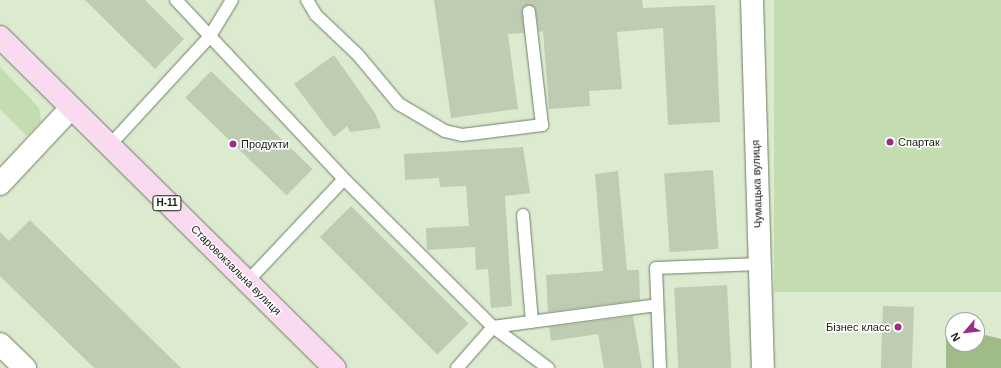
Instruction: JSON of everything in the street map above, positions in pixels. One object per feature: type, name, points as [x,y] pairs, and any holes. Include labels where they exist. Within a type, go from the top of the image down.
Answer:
[{"type":"main road","name":"Старовокзальна вулиця","points":[[0,37],[335,368]]},
{"type":"street","name":"Чумацька вулиця","points":[[752,0],[763,368]]},
{"type":"street","points":[[0,184],[71,108]]},
{"type":"street","points":[[0,344],[25,368]]},
{"type":"lane","points":[[176,0],[344,179],[493,327],[548,368]]},
{"type":"lane","points":[[109,146],[210,36],[232,0]]},
{"type":"lane","points":[[307,0],[316,15],[358,56],[399,104],[445,131],[462,134],[542,125],[529,12]]},
{"type":"lane","points":[[247,282],[344,179]]},
{"type":"lane","points":[[523,215],[532,322]]},
{"type":"lane","points":[[660,368],[656,268],[760,264]]},
{"type":"lane","points":[[457,368],[493,327],[657,305]]},
{"type":"green space","name":"Спартак","points":[[774,0],[1001,0],[1001,292],[774,292]]},
{"type":"green space","points":[[0,67],[39,108],[41,121],[27,136],[0,109]]},
{"type":"green space","points":[[985,335],[1001,339],[1001,368],[946,368],[946,352],[985,352]]},
{"type":"building","points":[[85,0],[145,0],[184,39],[155,69]]},
{"type":"building","points":[[434,0],[642,0],[643,8],[715,5],[720,122],[668,125],[663,28],[617,32],[622,89],[589,91],[590,106],[549,109],[543,31],[539,32],[535,8],[529,5],[522,9],[524,33],[508,34],[518,109],[451,118]]},
{"type":"building","points":[[334,55],[375,113],[381,128],[350,132],[347,126],[334,137],[294,84]]},
{"type":"building","points":[[211,71],[312,169],[287,196],[185,98]]},
{"type":"building","points":[[523,147],[530,193],[505,196],[512,306],[491,308],[488,269],[476,270],[475,247],[427,250],[426,228],[469,226],[466,186],[440,187],[439,178],[405,180],[404,154]]},
{"type":"building","points":[[713,170],[719,249],[670,252],[664,173]]},
{"type":"building","points":[[618,171],[627,270],[639,270],[640,300],[548,312],[546,275],[603,271],[595,174]]},
{"type":"building","points":[[351,206],[468,323],[437,354],[320,237]]},
{"type":"building","points":[[30,220],[181,368],[94,368],[0,276],[0,232],[9,241]]},
{"type":"building","points":[[727,285],[731,368],[678,368],[674,288]]},
{"type":"building","name":"Бізнес класс","points":[[883,306],[914,307],[912,368],[881,368]]},
{"type":"building","points":[[633,316],[642,368],[604,368],[598,334],[551,341],[549,327]]},
{"type":"place","name":"Спартак","points":[[890,142]]},
{"type":"place","name":"Продукти","points":[[233,144]]},
{"type":"place","name":"Бізнес класс","points":[[898,327]]}]
